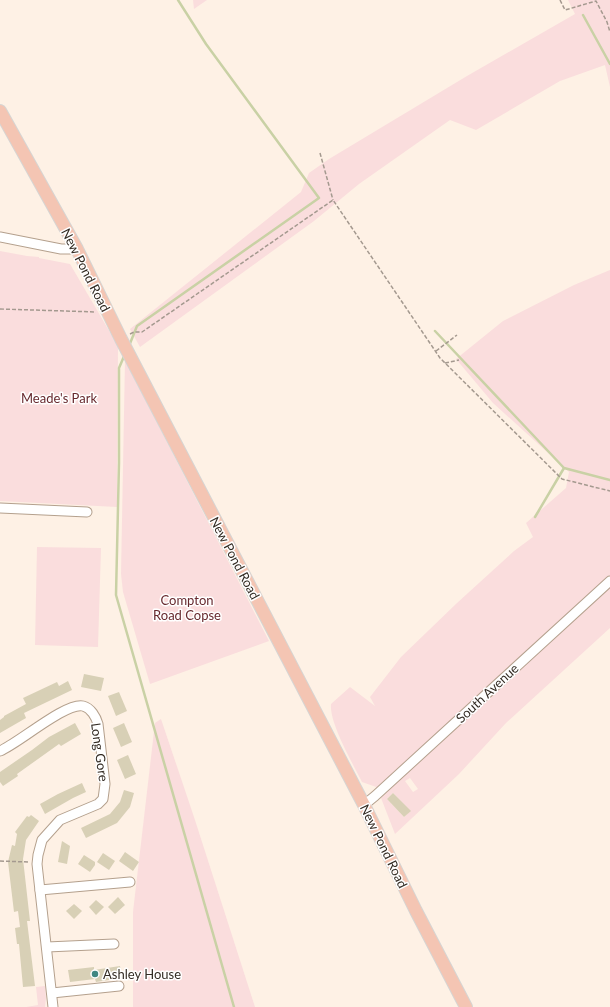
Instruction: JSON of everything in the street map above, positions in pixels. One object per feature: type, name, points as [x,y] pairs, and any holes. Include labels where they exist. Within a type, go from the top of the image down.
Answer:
[{"type":"main road","name":"New Pond Road","points":[[0,111],[76,249],[364,805],[416,911],[466,1007]]},
{"type":"street","points":[[0,237],[61,249],[76,249]]},
{"type":"street","points":[[0,508],[87,512]]},
{"type":"street","name":"South Avenue","points":[[364,805],[610,581]]},
{"type":"street","name":"Long Gore","points":[[0,751],[15,743],[64,710],[76,706],[83,706],[90,710],[96,717],[105,784],[103,798],[98,804],[60,820],[42,840],[37,862],[53,1007]]},
{"type":"street","points":[[40,890],[130,882]]},
{"type":"street","points":[[47,947],[114,944]]},
{"type":"street","points":[[52,993],[119,986]]},
{"type":"path","points":[[560,0],[565,10],[597,0],[610,32]]},
{"type":"path","points":[[320,153],[333,200],[445,363],[562,479],[610,491]]},
{"type":"path","points":[[134,332],[142,332],[333,200]]},
{"type":"path","points":[[0,309],[99,312],[105,307]]},
{"type":"path","points":[[436,351],[457,335]]},
{"type":"path","points":[[445,363],[459,360]]},
{"type":"path","points":[[0,861],[37,862]]},
{"type":"green space","points":[[193,0],[207,0],[194,9]]},
{"type":"green space","points":[[568,0],[610,0],[610,87],[605,65],[560,81],[476,130],[450,120],[359,184],[314,221],[140,347],[130,329],[301,192],[309,173],[329,159],[467,76],[575,14]]},
{"type":"green space","name":"Meade's Park","points":[[0,251],[39,257],[70,264],[118,346],[117,507],[0,501]]},
{"type":"green space","points":[[610,270],[610,628],[506,723],[459,774],[395,834],[381,798],[410,769],[379,788],[362,782],[334,722],[331,712],[331,704],[350,687],[375,706],[370,697],[401,657],[514,551],[533,537],[526,523],[566,488],[569,472],[493,403],[456,359],[503,321],[574,285]],"holes":[[[410,778],[418,789],[413,792],[405,781]],[[393,793],[410,811],[404,817],[387,799]]]},
{"type":"green space","name":"Compton Road Copse","points":[[125,360],[269,641],[150,684],[123,592],[121,574]]},
{"type":"green space","points":[[37,547],[101,548],[98,647],[35,645]]},
{"type":"green space","points":[[161,719],[255,1007],[133,1007],[133,912],[155,723]]},
{"type":"green space","points":[[45,986],[45,1007],[26,1007],[38,1005],[36,987]]},
{"type":"building","points":[[84,674],[104,678],[101,691],[81,687]]},
{"type":"building","points":[[68,681],[72,690],[24,713],[26,718],[0,733],[0,720],[4,716],[26,704],[23,698],[57,682],[59,686]]},
{"type":"building","points":[[119,692],[127,711],[116,716],[108,696]]},
{"type":"building","points":[[75,723],[81,734],[61,746],[59,744],[3,786],[0,782],[0,772],[49,737]]},
{"type":"building","points":[[124,723],[132,742],[121,747],[113,728]]},
{"type":"building","points":[[128,755],[136,774],[125,779],[117,760]]},
{"type":"building","points":[[82,783],[86,792],[45,814],[40,804]]},
{"type":"building","points":[[124,790],[134,793],[130,807],[117,823],[86,838],[81,828],[110,814],[120,802]]},
{"type":"building","points":[[393,793],[411,811],[404,817],[387,799]]},
{"type":"building","points":[[31,815],[39,821],[26,840],[23,859],[30,921],[27,921],[35,986],[23,987],[19,944],[17,944],[15,928],[20,927],[18,911],[14,912],[8,862],[12,845],[15,846],[17,834],[15,832],[27,816],[29,817]]},
{"type":"building","points":[[62,841],[70,846],[67,864],[58,862]]},
{"type":"building","points":[[125,852],[139,862],[133,871],[119,861]]},
{"type":"building","points":[[103,853],[115,861],[109,870],[97,862]]},
{"type":"building","points":[[84,855],[95,862],[95,865],[90,872],[78,864]]},
{"type":"building","points":[[118,897],[125,905],[115,914],[108,907]]},
{"type":"building","points":[[96,900],[104,907],[96,915],[89,907]]},
{"type":"building","points":[[74,904],[82,911],[74,919],[66,911]]},
{"type":"building","name":"Ashley House","points":[[120,966],[122,978],[96,982],[95,979],[70,982],[68,970],[94,967],[94,970]]},
{"type":"waterway","points":[[129,346],[137,326],[319,198],[206,44],[178,0]]},
{"type":"waterway","points":[[583,15],[610,64]]},
{"type":"waterway","points":[[435,331],[564,468],[610,480]]},
{"type":"waterway","points":[[125,354],[119,368],[119,463],[116,595],[234,1007]]},
{"type":"waterway","points":[[535,517],[564,468]]},
{"type":"place","name":"Ashley House","points":[[95,974]]}]
